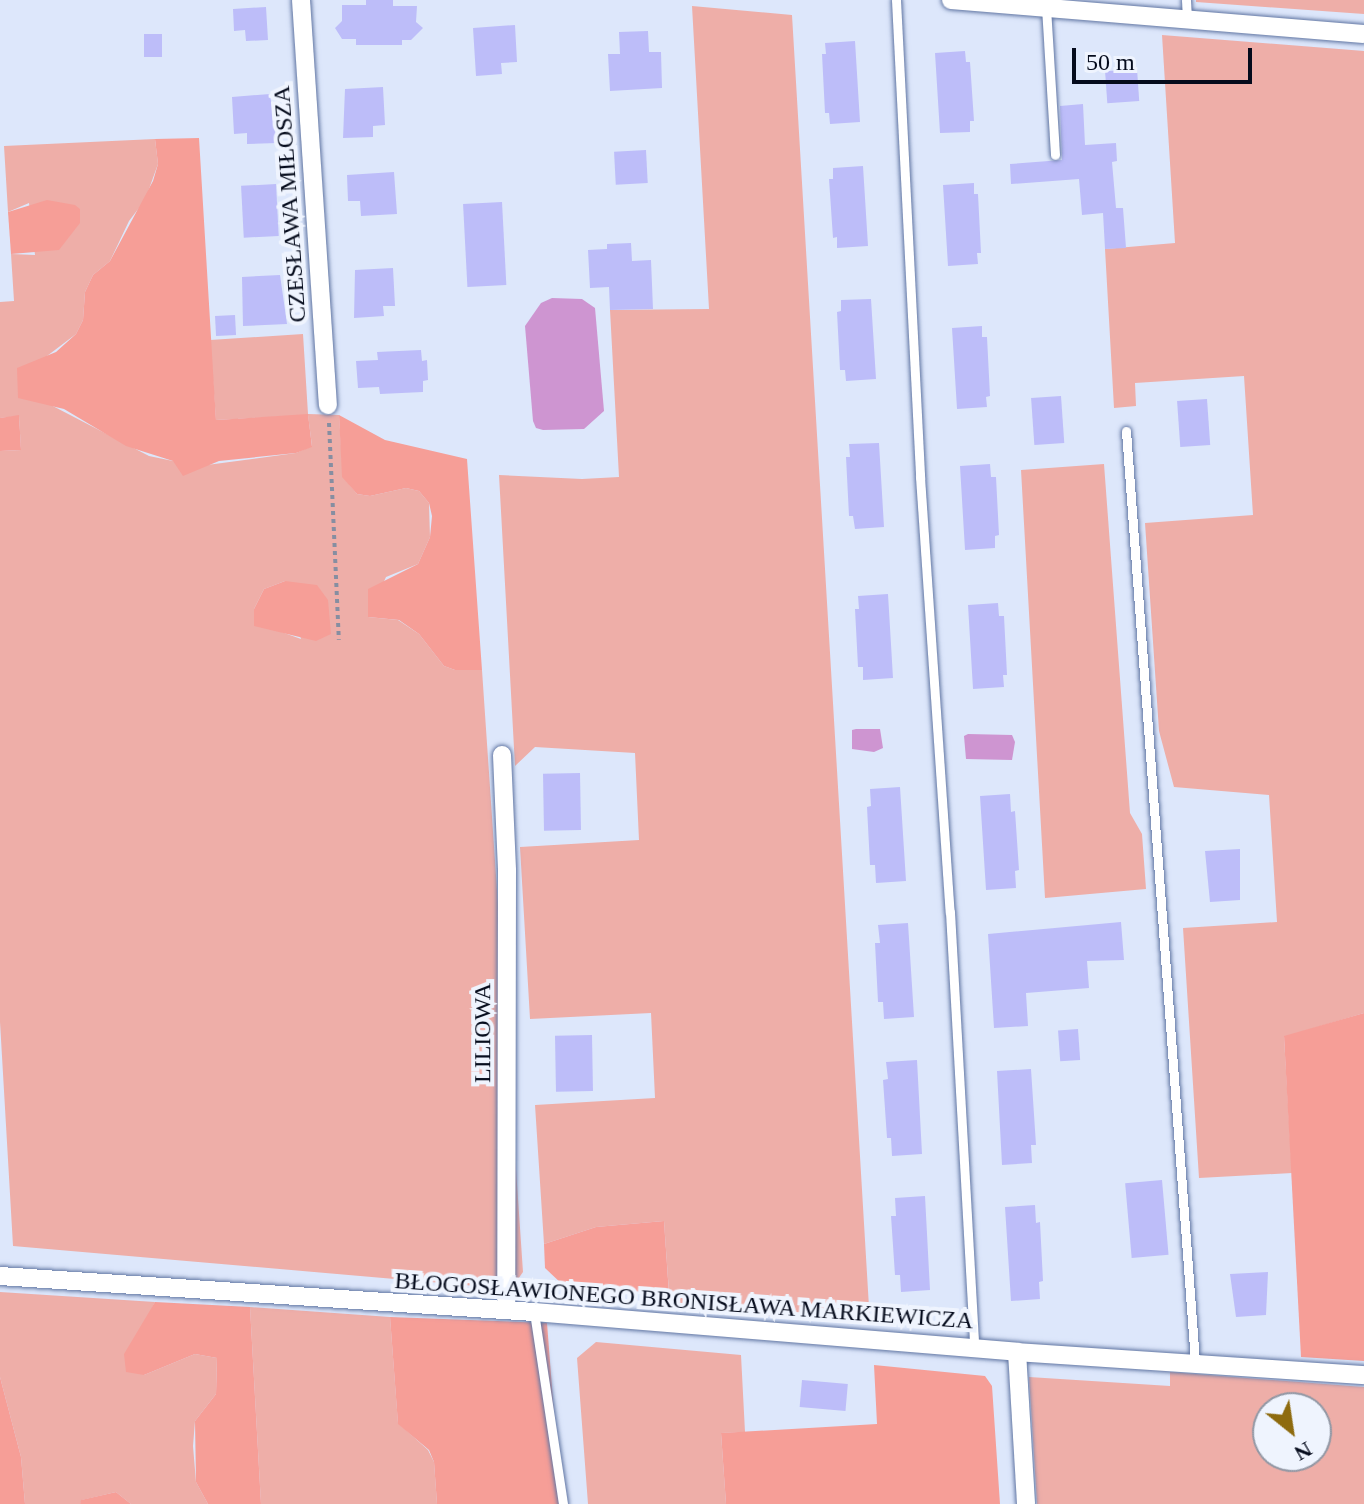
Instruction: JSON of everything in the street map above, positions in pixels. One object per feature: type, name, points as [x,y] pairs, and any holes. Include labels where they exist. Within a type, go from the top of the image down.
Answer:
[{"type":"street","name":"CZESŁAWA MIŁOSZA","points":[[301,0],[328,405]]},
{"type":"street","points":[[951,0],[1364,34]]},
{"type":"street","name":"LILIOWA","points":[[502,755],[507,871],[506,1310]]},
{"type":"street","name":"BŁOGOSŁAWIONEGO BRONISŁAWA MARKIEWICZA","points":[[0,1276],[534,1312],[1017,1352],[1364,1375]]},
{"type":"street","points":[[1017,1352],[1026,1504]]},
{"type":"lane","points":[[896,0],[920,477],[950,912],[974,1348]]},
{"type":"lane","points":[[1186,0],[1187,21]]},
{"type":"lane","points":[[1046,7],[1055,155]]},
{"type":"lane","points":[[1126,431],[1195,1362]]},
{"type":"lane","points":[[534,1312],[563,1504]]},
{"type":"path","points":[[328,405],[339,640]]},
{"type":"shaded area","points":[[1364,0],[1364,14],[1196,2]]},
{"type":"shaded area","points":[[692,6],[792,15],[870,1324],[670,1307],[664,1221],[596,1227],[544,1244],[535,1105],[655,1098],[651,1013],[530,1019],[520,847],[639,840],[635,753],[535,747],[515,766],[499,475],[582,479],[619,477],[610,310],[709,309]]},
{"type":"shaded area","points":[[1162,35],[1364,51],[1364,1013],[1284,1037],[1292,1173],[1199,1178],[1183,928],[1277,922],[1269,795],[1174,787],[1159,731],[1145,523],[1253,515],[1244,376],[1135,383],[1136,406],[1114,408],[1105,249],[1175,243]]},
{"type":"shaded area","points":[[199,138],[216,420],[308,414],[312,447],[296,453],[219,461],[183,476],[173,461],[126,446],[64,409],[18,398],[17,368],[56,352],[76,334],[83,320],[85,292],[93,275],[110,261],[153,181],[158,164],[155,139]]},
{"type":"shaded area","points":[[155,139],[158,164],[145,200],[129,221],[110,261],[93,275],[85,292],[83,320],[76,334],[47,356],[47,403],[149,456],[173,461],[207,465],[296,453],[312,446],[308,415],[216,420],[210,340],[303,334],[308,414],[339,415],[343,477],[357,494],[370,496],[406,488],[419,491],[429,503],[430,537],[418,564],[386,577],[368,617],[398,620],[419,634],[444,666],[455,670],[482,670],[523,1272],[511,1289],[13,1246],[0,1022],[0,451],[21,450],[19,416],[0,418],[0,302],[14,301],[11,254],[35,255],[29,203],[8,212],[4,146]],"holes":[[[285,581],[301,639],[262,625],[254,609],[264,589]]]},
{"type":"shaded area","points":[[47,200],[75,205],[80,209],[80,223],[59,250],[11,254],[8,212]]},
{"type":"shaded area","points":[[552,298],[582,299],[595,308],[604,411],[584,429],[543,430],[536,428],[533,421],[525,326],[541,303]]},
{"type":"shaded area","points":[[19,415],[21,450],[0,451],[0,418]]},
{"type":"shaded area","points":[[339,415],[385,440],[467,459],[482,670],[455,670],[444,666],[419,634],[399,620],[368,617],[368,589],[418,564],[430,537],[432,516],[429,503],[419,491],[406,488],[370,496],[357,494],[342,477]]},
{"type":"shaded area","points":[[1104,464],[1130,813],[1142,834],[1146,889],[1045,898],[1021,470]]},
{"type":"shaded area","points":[[285,581],[317,585],[328,600],[331,634],[316,641],[254,626],[254,609],[264,589]]},
{"type":"shaded area","points":[[880,729],[883,748],[874,752],[852,749],[852,730]]},
{"type":"shaded area","points":[[1012,735],[1015,742],[1012,760],[966,759],[964,736]]},
{"type":"shaded area","points":[[1364,1013],[1364,1361],[1301,1357],[1284,1036]]},
{"type":"shaded area","points":[[664,1221],[669,1294],[564,1286],[545,1268],[544,1244],[596,1227]]},
{"type":"shaded area","points":[[0,1292],[155,1302],[143,1327],[144,1375],[195,1354],[217,1358],[216,1394],[195,1421],[193,1446],[196,1482],[208,1504],[131,1504],[116,1492],[82,1500],[80,1504],[25,1504],[21,1457],[0,1377]]},
{"type":"shaded area","points":[[155,1302],[250,1307],[261,1504],[208,1504],[196,1482],[195,1421],[216,1394],[217,1358],[195,1354],[144,1375],[126,1372],[124,1354]]},
{"type":"shaded area","points":[[250,1307],[390,1317],[398,1423],[428,1450],[434,1462],[437,1504],[261,1504]]},
{"type":"shaded area","points":[[390,1317],[547,1323],[561,1504],[437,1504],[434,1462],[429,1450],[398,1424]]},
{"type":"shaded area","points":[[596,1342],[741,1355],[745,1432],[721,1433],[726,1504],[588,1504],[577,1358]]},
{"type":"shaded area","points":[[874,1365],[985,1376],[992,1386],[1000,1504],[726,1504],[721,1433],[877,1424]]},
{"type":"shaded area","points":[[1170,1372],[1364,1387],[1364,1504],[1037,1504],[1029,1377],[1170,1386]]},
{"type":"shaded area","points":[[0,1377],[21,1457],[25,1504],[0,1504]]},
{"type":"shaded area","points":[[116,1492],[131,1504],[80,1504],[81,1500]]},
{"type":"building","points":[[366,0],[393,0],[393,6],[417,6],[416,22],[423,28],[411,40],[402,40],[402,45],[356,45],[356,39],[342,39],[335,28],[342,21],[342,5],[366,5]]},
{"type":"building","points":[[266,7],[268,40],[246,41],[245,30],[234,31],[233,9]]},
{"type":"building","points":[[515,25],[517,62],[501,63],[502,74],[476,76],[473,28]]},
{"type":"building","points":[[648,31],[649,52],[661,52],[662,88],[610,91],[608,54],[620,54],[619,32]]},
{"type":"building","points":[[144,34],[162,34],[162,57],[144,57]]},
{"type":"building","points":[[855,41],[860,122],[830,124],[829,113],[825,113],[822,54],[826,54],[825,43]]},
{"type":"building","points":[[965,51],[966,62],[970,62],[974,121],[970,121],[970,132],[940,133],[935,53]]},
{"type":"building","points":[[1137,69],[1139,101],[1107,103],[1105,71]]},
{"type":"building","points":[[383,87],[385,125],[373,126],[373,137],[343,138],[345,89]]},
{"type":"building","points":[[270,94],[277,143],[247,144],[247,133],[234,134],[232,97]]},
{"type":"building","points":[[1083,104],[1085,145],[1116,143],[1117,161],[1112,162],[1116,208],[1123,208],[1126,248],[1105,249],[1103,213],[1082,215],[1079,179],[1011,184],[1010,164],[1062,160],[1060,106]]},
{"type":"building","points":[[646,150],[648,183],[616,185],[614,152]]},
{"type":"building","points":[[863,166],[868,246],[837,248],[837,237],[833,238],[829,179],[833,179],[833,168]]},
{"type":"building","points":[[394,172],[397,214],[361,216],[360,201],[348,201],[347,175]]},
{"type":"building","points":[[974,183],[974,194],[978,194],[981,253],[977,253],[978,264],[948,266],[943,185]]},
{"type":"building","points":[[276,184],[279,236],[244,238],[241,186]]},
{"type":"building","points":[[502,202],[506,285],[467,287],[463,204]]},
{"type":"building","points":[[631,243],[632,261],[651,260],[653,309],[610,310],[609,287],[590,288],[588,250],[607,249],[607,244]]},
{"type":"building","points":[[393,268],[395,306],[383,306],[384,316],[354,318],[355,270]]},
{"type":"building","points":[[280,275],[287,324],[243,326],[242,277]]},
{"type":"building","points":[[871,299],[876,379],[846,381],[845,370],[840,370],[837,312],[841,311],[841,300]]},
{"type":"building","points":[[235,315],[236,335],[216,336],[215,316]]},
{"type":"building","points":[[982,326],[982,337],[987,337],[990,396],[986,397],[987,407],[957,409],[952,328]]},
{"type":"building","points":[[421,350],[422,361],[427,360],[428,380],[423,381],[423,392],[380,394],[379,387],[358,388],[356,361],[378,360],[377,352]]},
{"type":"building","points":[[1061,396],[1064,443],[1034,445],[1031,398]]},
{"type":"building","points":[[1207,399],[1210,445],[1180,447],[1177,401]]},
{"type":"building","points":[[879,443],[884,527],[855,529],[853,516],[849,516],[846,457],[850,457],[849,444]]},
{"type":"building","points":[[990,464],[991,477],[996,477],[999,535],[995,536],[995,548],[965,550],[960,466]]},
{"type":"building","points":[[888,594],[893,678],[863,680],[863,667],[858,667],[855,609],[859,609],[858,596]]},
{"type":"building","points":[[998,603],[999,616],[1004,616],[1007,675],[1003,675],[1004,687],[973,689],[968,605]]},
{"type":"building","points":[[580,773],[581,830],[544,831],[543,774]]},
{"type":"building","points":[[900,787],[906,881],[876,883],[875,865],[870,865],[867,807],[871,806],[870,789]]},
{"type":"building","points":[[1010,794],[1011,812],[1015,811],[1019,870],[1015,871],[1016,888],[986,890],[980,796]]},
{"type":"building","points":[[1240,849],[1240,900],[1210,902],[1205,851]]},
{"type":"building","points":[[1121,922],[1124,960],[1087,961],[1089,988],[1026,993],[1028,1026],[994,1028],[988,934]]},
{"type":"building","points":[[908,923],[914,1017],[884,1019],[883,1002],[878,1002],[875,943],[880,943],[878,925]]},
{"type":"building","points":[[1078,1029],[1080,1060],[1060,1061],[1058,1030]]},
{"type":"building","points":[[592,1035],[593,1091],[556,1092],[555,1036]]},
{"type":"building","points":[[917,1060],[922,1154],[892,1156],[891,1138],[887,1138],[883,1080],[888,1079],[886,1062]]},
{"type":"building","points":[[1031,1069],[1036,1145],[1031,1145],[1032,1163],[1002,1165],[997,1071]]},
{"type":"building","points":[[1162,1180],[1169,1255],[1132,1258],[1125,1183]]},
{"type":"building","points":[[925,1196],[930,1290],[901,1292],[900,1275],[895,1275],[891,1216],[896,1216],[895,1198]]},
{"type":"building","points":[[1035,1205],[1036,1223],[1040,1222],[1043,1281],[1039,1282],[1040,1299],[1011,1301],[1005,1207]]},
{"type":"building","points":[[1268,1272],[1266,1315],[1236,1317],[1230,1274]]},
{"type":"building","points":[[802,1380],[848,1384],[845,1411],[800,1407]]}]
